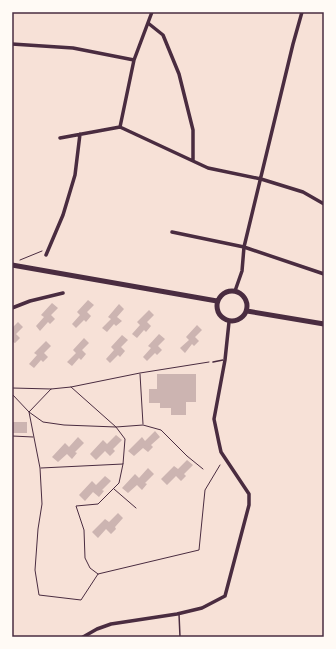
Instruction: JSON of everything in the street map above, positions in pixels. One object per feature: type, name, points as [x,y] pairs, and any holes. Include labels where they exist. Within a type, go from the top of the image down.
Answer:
[{"type":"main road","points":[[12,265],[217,301]]},
{"type":"main road","points":[[235,291],[246,298],[248,307],[245,315],[238,321],[229,322],[220,316],[217,312],[216,306],[217,301],[222,294],[235,291]]},
{"type":"main road","points":[[247,311],[324,324]]},
{"type":"street","points":[[120,127],[134,60],[152,12]]},
{"type":"street","points":[[235,291],[242,271],[244,247],[302,12]]},
{"type":"street","points":[[148,23],[163,35],[179,74],[193,130],[193,160]]},
{"type":"street","points":[[12,44],[73,48],[134,60]]},
{"type":"street","points":[[60,138],[120,127],[208,168],[261,179],[303,192],[324,204]]},
{"type":"street","points":[[46,255],[63,215],[75,175],[80,134]]},
{"type":"street","points":[[172,232],[244,247],[324,274]]},
{"type":"street","points":[[12,308],[30,301],[63,293]]},
{"type":"street","points":[[83,637],[97,629],[111,624],[179,614],[202,608],[225,596],[249,505],[249,494],[221,452],[214,419],[225,360],[229,322]]},
{"type":"lane","points":[[213,362],[225,360]]},
{"type":"lane","points":[[179,614],[180,637]]},
{"type":"path","points":[[20,260],[49,248]]},
{"type":"path","points":[[12,388],[51,389],[71,387],[140,373],[213,362]]},
{"type":"path","points":[[140,373],[143,425]]},
{"type":"path","points":[[71,387],[116,427],[125,439],[123,464],[119,483],[98,504],[76,506],[84,530],[85,558],[90,568],[98,574]]},
{"type":"path","points":[[29,412],[51,389]]},
{"type":"path","points":[[12,394],[29,412],[43,422],[64,425],[116,427],[143,425],[161,430],[187,456],[203,468]]},
{"type":"path","points":[[29,412],[40,468],[42,504],[38,529],[35,570],[39,595],[81,600],[98,574],[199,550],[205,490],[220,465]]},
{"type":"path","points":[[12,436],[33,436]]},
{"type":"path","points":[[40,468],[123,464]]},
{"type":"path","points":[[114,488],[136,508]]},
{"type":"building","points":[[88,300],[94,305],[87,312],[91,316],[86,322],[84,320],[76,328],[72,324],[80,315],[77,312]]},
{"type":"building","points":[[52,303],[58,308],[51,315],[55,319],[50,324],[48,322],[40,331],[36,326],[44,317],[41,315]]},
{"type":"building","points":[[119,304],[124,309],[117,317],[122,321],[116,326],[114,324],[107,332],[102,328],[111,319],[108,317]]},
{"type":"building","points":[[149,310],[154,315],[147,322],[151,326],[146,332],[144,330],[137,338],[132,334],[140,325],[137,322]]},
{"type":"building","points":[[18,322],[23,327],[16,334],[20,338],[15,343],[12,343],[12,328]]},
{"type":"building","points":[[197,325],[202,330],[195,337],[199,341],[194,346],[192,344],[185,353],[180,348],[189,340],[186,337]]},
{"type":"building","points":[[159,334],[165,339],[158,346],[162,350],[157,355],[155,353],[147,361],[143,357],[151,348],[148,346]]},
{"type":"building","points":[[122,335],[128,340],[121,347],[125,351],[120,357],[118,355],[110,363],[106,359],[114,350],[111,347]]},
{"type":"building","points":[[84,338],[89,343],[82,350],[86,354],[81,360],[79,358],[72,366],[67,362],[76,353],[73,350]]},
{"type":"building","points":[[46,341],[51,346],[44,353],[48,357],[43,362],[41,360],[34,368],[29,364],[37,355],[34,353]]},
{"type":"building","points":[[157,374],[196,374],[196,402],[186,402],[186,415],[171,415],[171,408],[160,408],[160,403],[149,403],[149,389],[157,389]]},
{"type":"building","points":[[12,422],[27,422],[27,433],[12,433]]},
{"type":"building","points":[[155,431],[160,437],[151,445],[153,447],[148,452],[143,448],[134,456],[128,451],[142,437],[145,441]]},
{"type":"building","points":[[116,435],[122,440],[113,449],[115,451],[110,456],[105,451],[96,460],[90,454],[103,440],[107,444]]},
{"type":"building","points":[[78,437],[84,443],[75,452],[77,453],[72,459],[67,454],[58,462],[52,457],[65,443],[69,447]]},
{"type":"building","points":[[187,460],[193,465],[184,474],[186,476],[181,481],[176,476],[167,485],[161,479],[174,466],[178,469]]},
{"type":"building","points":[[148,468],[154,474],[145,483],[147,484],[142,490],[137,485],[128,493],[122,488],[135,474],[139,478]]},
{"type":"building","points":[[105,476],[111,481],[102,490],[104,491],[99,497],[93,492],[85,501],[79,495],[92,481],[96,485]]},
{"type":"building","points":[[118,513],[123,518],[111,534],[106,529],[98,538],[92,532],[105,519],[109,522]]}]
